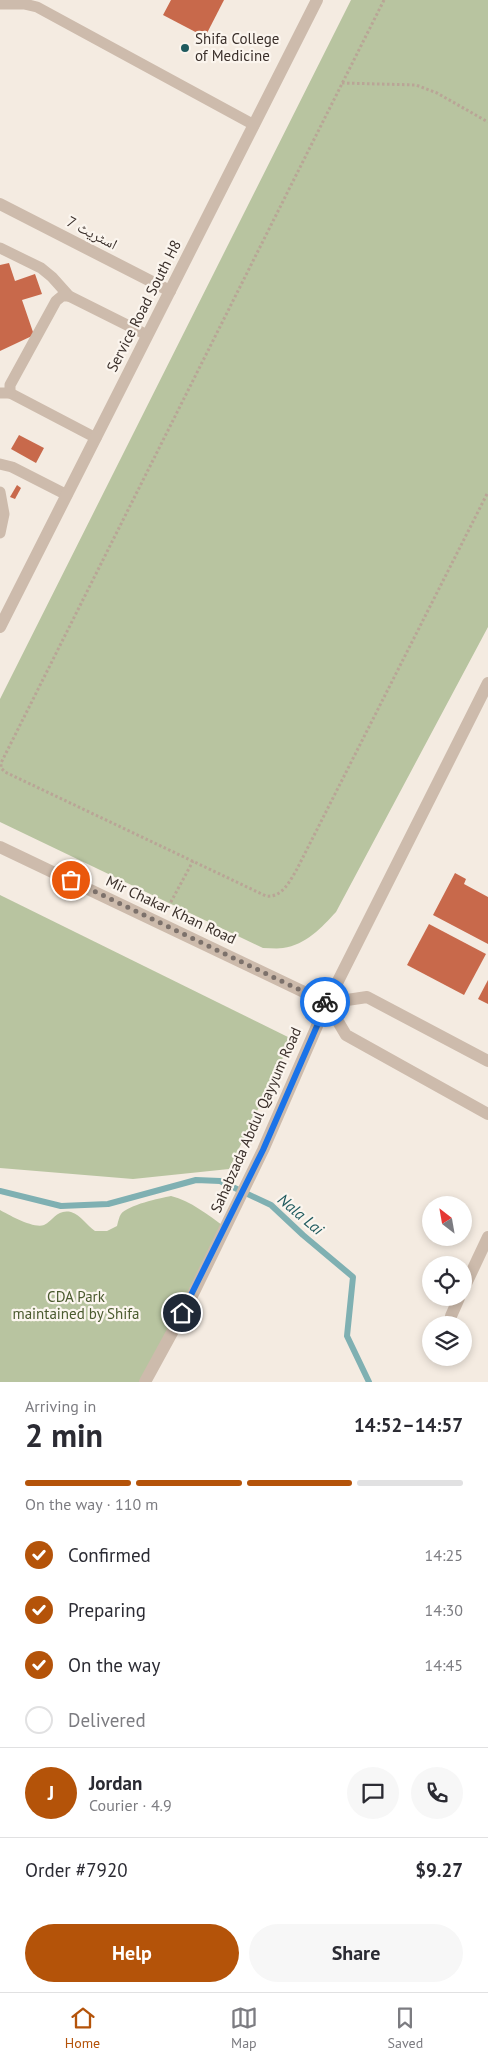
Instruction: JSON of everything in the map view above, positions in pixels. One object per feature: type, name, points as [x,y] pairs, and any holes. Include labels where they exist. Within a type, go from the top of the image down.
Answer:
[{"type":"street","name":"Service Road South H8","points":[[0,627],[317,0]]},
{"type":"street","name":"اسٹریٹ 7","points":[[0,204],[170,291]]},
{"type":"street","name":"Sahabzada Abdul Qayyum Road","points":[[146,1382],[192,1296],[263,1150],[327,1003],[488,683]]},
{"type":"street","name":"Mir Chakar Khan Road","points":[[0,847],[327,1003]]},
{"type":"street","points":[[488,1060],[367,997],[327,1003],[346,1035],[488,1114]]},
{"type":"street","points":[[472,1271],[488,1237]]},
{"type":"street","points":[[451,1316],[456,1306]]},
{"type":"lane","points":[[0,4],[24,4],[37,7],[254,125]]},
{"type":"lane","points":[[0,248],[41,268],[69,296],[147,335]]},
{"type":"lane","points":[[69,296],[62,296],[56,301],[5,393],[96,438]]},
{"type":"lane","points":[[0,464],[12,467],[67,495]]},
{"type":"lane","points":[[0,492],[4,514],[0,533]]},
{"type":"path","points":[[384,0],[1,766],[4,772],[266,896],[277,895],[284,890],[297,869],[488,492]]},
{"type":"path","points":[[342,83],[416,85],[437,93],[488,122]]},
{"type":"path","points":[[160,922],[193,861]]},
{"type":"green space","points":[[351,0],[488,0],[488,627],[336,912],[325,924],[299,943],[283,948],[263,948],[0,822],[0,699]]},
{"type":"green space","points":[[0,895],[292,1039],[229,1169],[133,1179],[0,1168]]},
{"type":"green space","name":"CDA Park maintained by Shifa","points":[[171,1196],[206,1213],[225,1227],[145,1382],[0,1382],[0,1210],[22,1221],[40,1226],[59,1213],[66,1211],[78,1216],[95,1231],[107,1231],[117,1226],[121,1214],[130,1208],[144,1202]]},
{"type":"building","points":[[171,0],[224,0],[205,37],[163,15]]},
{"type":"building","points":[[9,263],[15,281],[35,274],[42,294],[22,300],[34,335],[0,351],[0,265]]},
{"type":"building","points":[[19,435],[44,448],[36,463],[11,449]]},
{"type":"building","points":[[17,485],[21,488],[15,499],[10,497]]},
{"type":"building","points":[[455,873],[466,879],[464,884],[488,897],[488,944],[433,915]]},
{"type":"building","points":[[429,924],[486,954],[464,995],[407,965]]},
{"type":"building","points":[[488,980],[488,1004],[478,999]]},
{"type":"waterway","name":"Nala Lai","points":[[0,1191],[61,1206],[108,1204],[196,1180],[220,1181],[271,1205],[353,1277],[347,1336],[369,1382]]},
{"type":"way so far","points":[[71,880],[325,1002]]},
{"type":"place","name":"Shifa College of Medicine","points":[[185,48]]},
{"type":"route","points":[[182,1313],[263,1150],[327,1003],[325,1002]]}]
